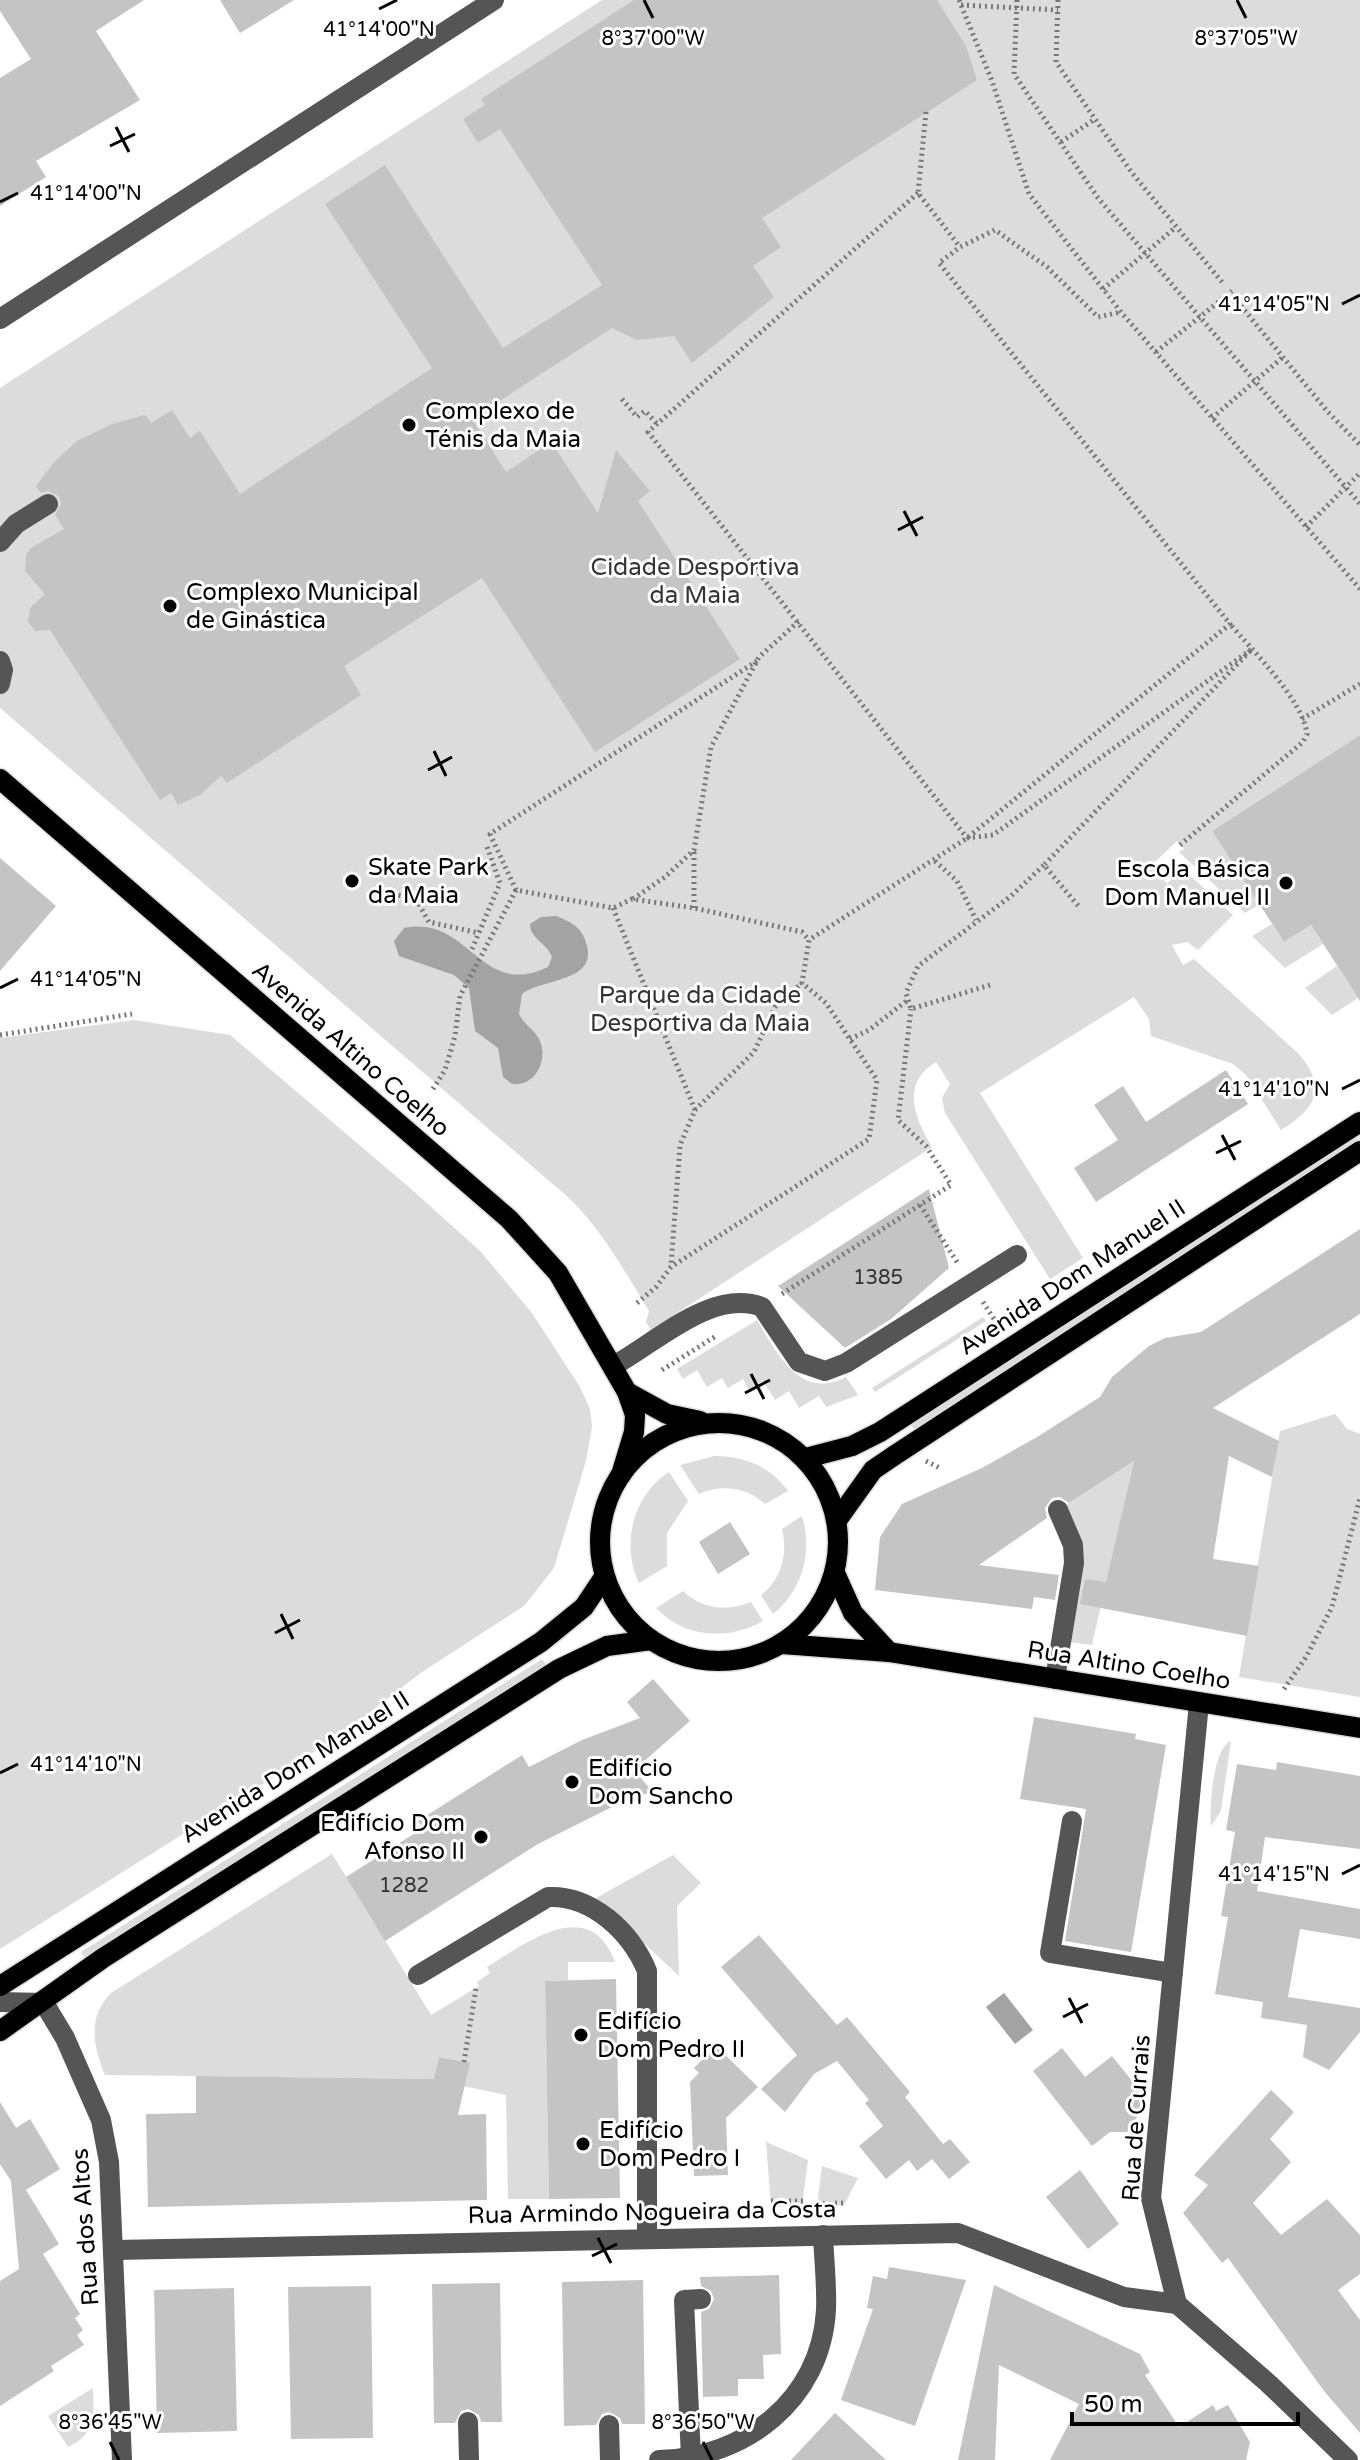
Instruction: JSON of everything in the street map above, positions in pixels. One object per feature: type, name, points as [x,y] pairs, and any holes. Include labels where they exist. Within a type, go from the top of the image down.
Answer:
[{"type":"main road","name":"Avenida Altino Coelho","points":[[0,779],[509,1219],[558,1273],[613,1366],[635,1415],[634,1432],[621,1475]]},
{"type":"main road","name":"Avenida Dom Manuel II","points":[[806,1458],[852,1446],[880,1432],[1360,1122]]},
{"type":"main road","points":[[838,1519],[873,1470],[1360,1151]]},
{"type":"main road","points":[[627,1392],[667,1414],[706,1423]]},
{"type":"main road","points":[[733,1422],[760,1429],[784,1441],[806,1458],[826,1486],[838,1519],[839,1546],[835,1573],[825,1599],[809,1621],[782,1644],[751,1658],[716,1662],[681,1656],[651,1640],[622,1613],[604,1577],[599,1547],[602,1516],[613,1486],[631,1461],[655,1441],[679,1428],[733,1422]]},
{"type":"main road","points":[[835,1573],[853,1613],[889,1652]]},
{"type":"main road","name":"Avenida Dom Manuel II","points":[[0,1986],[550,1636],[584,1607],[604,1577]]},
{"type":"main road","points":[[0,2031],[44,2003],[103,1958],[559,1669],[607,1646],[651,1640]]},
{"type":"main road","name":"Rua Altino Coelho","points":[[782,1644],[889,1652],[1360,1728]]},
{"type":"street","points":[[0,319],[494,0]]},
{"type":"street","points":[[0,542],[16,524],[48,504]]},
{"type":"street","points":[[0,661],[0,684]]},
{"type":"street","points":[[613,1366],[714,1304],[736,1301],[762,1307],[799,1362],[825,1371],[846,1363],[1017,1255]]},
{"type":"street","points":[[1055,1679],[1074,1563],[1073,1545],[1058,1510]]},
{"type":"street","name":"Rua de Currais","points":[[1177,2304],[1151,2198],[1199,1703]]},
{"type":"street","points":[[1072,1821],[1050,1953],[1173,1973]]},
{"type":"street","points":[[418,1975],[548,1897],[561,1896],[590,1907],[626,1937],[647,1971],[647,2238]]},
{"type":"street","points":[[0,2002],[44,2003]]},
{"type":"street","name":"Rua dos Altos","points":[[44,2003],[65,2038],[101,2120],[115,2250],[122,2460]]},
{"type":"street","name":"Rua Armindo Nogueira da Costa","points":[[115,2250],[958,2233],[1124,2297],[1177,2304]]},
{"type":"street","points":[[659,2460],[691,2458],[721,2451],[761,2430],[788,2403],[807,2375],[818,2350],[826,2310],[823,2235]]},
{"type":"street","points":[[691,2458],[695,2359],[684,2300],[701,2299]]},
{"type":"street","points":[[1177,2304],[1269,2384],[1345,2459]]},
{"type":"street","points":[[468,2422],[469,2460]]},
{"type":"street","points":[[609,2425],[610,2460]]},
{"type":"path","points":[[1017,0],[1014,74],[1098,198],[1360,504]]},
{"type":"path","points":[[1058,0],[1056,62],[1132,173],[1222,282]]},
{"type":"path","points":[[1058,10],[960,2],[992,81],[1029,194],[1121,312],[1360,589]]},
{"type":"path","points":[[926,112],[918,193],[648,432],[967,838]]},
{"type":"path","points":[[1061,142],[1095,119]]},
{"type":"path","points":[[918,193],[960,247]]},
{"type":"path","points":[[1103,289],[1176,227]]},
{"type":"path","points":[[1121,312],[1098,317],[1047,267],[995,230],[960,247],[939,263],[1252,649],[1302,719],[1307,734],[1303,742],[1180,845]]},
{"type":"path","points":[[1156,352],[1232,291]]},
{"type":"path","points":[[1237,301],[1360,445]]},
{"type":"path","points":[[1212,418],[1283,357]]},
{"type":"path","points":[[622,399],[637,417],[645,411],[657,424]]},
{"type":"path","points":[[1306,527],[1360,473]]},
{"type":"path","points":[[516,890],[490,834],[757,661],[799,621]]},
{"type":"path","points":[[671,1267],[680,1145],[695,1110],[754,1052],[775,1007],[802,983],[809,940],[967,838],[1230,624]]},
{"type":"path","points":[[967,838],[993,835],[1252,649]]},
{"type":"path","points":[[775,1299],[951,1185],[926,1146],[898,1120],[911,1009],[906,993],[918,966],[1011,896],[1044,865],[1252,649]]},
{"type":"path","points":[[694,908],[694,850],[711,747],[757,661]]},
{"type":"path","points":[[1302,719],[1360,684]]},
{"type":"path","points":[[472,949],[500,883],[487,847]]},
{"type":"path","points":[[516,890],[613,908],[665,877],[694,850]]},
{"type":"path","points":[[935,861],[957,881],[976,920]]},
{"type":"path","points":[[1044,865],[1080,908]]},
{"type":"path","points":[[375,890],[416,899],[429,922],[479,933]]},
{"type":"path","points":[[433,1089],[445,1070],[455,1036],[460,996],[516,890]]},
{"type":"path","points":[[632,899],[694,908],[802,932],[809,940]]},
{"type":"path","points":[[613,908],[695,1110]]},
{"type":"path","points":[[637,1303],[656,1287],[671,1267],[869,1139],[877,1080],[826,1003],[802,983]]},
{"type":"path","points":[[911,1009],[990,985]]},
{"type":"path","points":[[850,1039],[869,1030],[909,999]]},
{"type":"path","points":[[0,1035],[132,1014]]},
{"type":"path","points":[[920,1205],[962,1269]]},
{"type":"path","points":[[662,1370],[725,1330]]},
{"type":"path","points":[[929,1464],[942,1469]]},
{"type":"path","points":[[1284,1689],[1302,1665],[1332,1607],[1360,1498]]},
{"type":"path","points":[[464,2062],[476,1988]]},
{"type":"path","points":[[771,2201],[803,2201]]},
{"type":"path","points":[[817,2204],[845,2203]]},
{"type":"green space","name":"Cidade Desportiva da Maia","points":[[602,0],[1360,0],[1360,735],[1212,831],[1260,904],[1245,913],[1179,852],[1184,849],[1177,841],[1154,863],[1155,871],[1167,884],[1182,868],[1233,915],[1198,950],[1187,942],[1172,945],[1183,965],[1194,959],[1299,1054],[1313,1077],[1314,1097],[1302,1114],[1281,1130],[1246,1075],[1233,1064],[1151,1036],[1149,1019],[1134,997],[980,1093],[1083,1258],[1050,1279],[945,1113],[942,1098],[950,1084],[936,1062],[918,1080],[914,1091],[916,1113],[932,1147],[651,1330],[646,1322],[649,1311],[622,1267],[592,1224],[569,1198],[0,708],[0,388]]},
{"type":"green space","points":[[1272,924],[1284,942],[1311,925],[1323,944],[1285,968],[1252,936]]},
{"type":"green space","points":[[1337,966],[1358,998],[1332,1015],[1305,988]]},
{"type":"green space","points":[[134,1020],[230,1035],[410,1188],[480,1251],[532,1313],[580,1387],[590,1409],[592,1427],[586,1461],[554,1568],[524,1606],[422,1672],[339,1736],[0,1949],[0,1038]]},
{"type":"green space","points":[[1352,1138],[1358,1139],[1358,1142],[914,1429],[910,1424]]},
{"type":"green space","points":[[983,1317],[986,1321],[875,1392],[872,1388]]},
{"type":"green space","points":[[757,1320],[792,1370],[816,1383],[830,1383],[846,1377],[858,1395],[826,1407],[819,1396],[799,1408],[789,1391],[775,1400],[763,1381],[749,1390],[743,1379],[728,1388],[722,1378],[707,1387],[697,1370],[683,1379],[677,1369]]},
{"type":"green space","points":[[1335,1414],[1347,1429],[1360,1434],[1360,1697],[1239,1677],[1280,1431]]},
{"type":"green space","points":[[714,1456],[756,1464],[773,1475],[788,1491],[765,1504],[750,1494],[734,1489],[716,1489],[699,1494],[680,1465]]},
{"type":"green space","points":[[1134,1461],[1092,1645],[1069,1642],[1079,1537],[1066,1505]]},
{"type":"green space","points":[[669,1472],[688,1501],[667,1533],[667,1566],[639,1583],[631,1553],[633,1522],[646,1494]]},
{"type":"green space","points":[[802,1516],[806,1543],[802,1570],[791,1594],[773,1614],[761,1595],[774,1581],[782,1565],[782,1529]]},
{"type":"green space","points":[[683,1591],[698,1602],[715,1607],[751,1602],[763,1621],[721,1634],[693,1631],[667,1618],[656,1608]]},
{"type":"green space","points":[[542,1659],[547,1666],[85,1959],[81,1952]]},
{"type":"green space","points":[[1231,1741],[1221,1811],[1211,1826],[1216,1766],[1220,1754]]},
{"type":"green space","points":[[332,1854],[431,2015],[479,1986],[477,1982],[490,1973],[487,1967],[556,1930],[574,1927],[590,1931],[604,1942],[615,1962],[568,1962],[568,1980],[545,1981],[549,2199],[508,2199],[506,2095],[430,2079],[105,2075],[94,2032],[98,2012],[111,1993]],"holes":[[[439,2057],[469,2063],[465,2082],[435,2076]]]},
{"type":"green space","points":[[673,1855],[701,1883],[677,1906],[679,1976],[596,1898]]},
{"type":"green space","points":[[766,2142],[808,2160],[802,2206],[771,2207]]},
{"type":"green space","points":[[822,2166],[858,2178],[844,2205],[817,2206]]},
{"type":"green space","points":[[93,2388],[91,2423],[84,2436],[68,2447],[48,2416]]},
{"type":"shaded area","points":[[556,916],[580,930],[588,958],[576,973],[522,994],[519,1014],[539,1039],[542,1055],[534,1076],[520,1084],[512,1084],[503,1077],[498,1048],[475,1031],[469,988],[454,975],[399,956],[394,941],[404,928],[426,927],[444,933],[506,973],[525,974],[548,967],[552,957],[533,934],[530,924],[541,917]]},
{"type":"shaded area","points":[[1004,1993],[1033,2030],[1015,2044],[986,2007]]},
{"type":"building","points":[[0,0],[144,0],[96,31],[140,100],[36,161],[46,177],[0,206],[0,78],[31,59],[0,11]]},
{"type":"building","points":[[220,0],[294,0],[240,33]]},
{"type":"building","points":[[634,0],[937,0],[966,46],[977,80],[762,218],[781,247],[753,266],[774,297],[692,363],[674,336],[637,340],[612,328],[472,419],[506,472],[551,442],[598,513],[616,450],[650,491],[638,501],[740,659],[595,752],[482,578],[344,666],[361,695],[227,783],[221,776],[200,795],[178,805],[171,793],[160,800],[50,630],[35,631],[28,622],[30,608],[45,594],[25,571],[26,555],[31,548],[64,529],[55,515],[61,504],[59,496],[48,491],[41,493],[36,486],[53,463],[77,441],[112,424],[145,415],[151,423],[172,410],[190,438],[200,431],[240,494],[432,368],[325,204],[385,165],[503,348],[602,285],[500,129],[478,143],[463,119],[485,105],[481,99]]},
{"type":"building","name":"Escola Básica Dom Manuel II","points":[[1360,735],[1360,1001],[1311,925],[1284,942],[1212,831]]},
{"type":"building","points":[[0,858],[56,906],[0,971]]},
{"type":"building","points":[[1226,1070],[1248,1104],[1096,1202],[1074,1168],[1118,1140],[1094,1105],[1123,1086],[1146,1122]]},
{"type":"building","points":[[929,1189],[949,1268],[891,1319],[845,1348],[778,1286]]},
{"type":"building","points":[[1360,1229],[1360,1314],[1213,1408],[1279,1441],[1272,1477],[1229,1456],[1213,1559],[1259,1566],[1247,1636],[1080,1604],[1085,1579],[1106,1582],[1134,1461],[1069,1503],[1060,1497],[1052,1498],[1045,1508],[1047,1518],[979,1565],[1059,1575],[1055,1600],[1034,1597],[1032,1609],[875,1590],[880,1537],[902,1504],[982,1468],[1037,1437],[1100,1397],[1112,1377],[1149,1346],[1165,1338],[1201,1332]]},
{"type":"building","points":[[730,1522],[750,1554],[718,1574],[699,1542]]},
{"type":"building","points":[[653,1679],[690,1721],[634,1770],[653,1792],[630,1798],[538,1844],[385,1941],[346,1877],[423,1828],[418,1821],[522,1755],[529,1767],[582,1740],[640,1718],[627,1702]]},
{"type":"building","points":[[1034,1717],[1136,1734],[1135,1739],[1166,1745],[1131,1952],[1065,1941],[1086,1809],[1020,1799]]},
{"type":"building","points":[[1277,1762],[1360,1776],[1360,1849],[1265,1837],[1257,1891],[1360,1909],[1360,1939],[1300,1929],[1288,1997],[1360,2008],[1360,2032],[1329,2070],[1303,2057],[1307,2025],[1261,2018],[1263,2002],[1215,1994],[1228,1917],[1221,1916],[1235,1832],[1226,1830],[1237,1764],[1276,1770]]},
{"type":"building","points":[[759,1935],[837,2025],[847,2017],[910,2092],[905,2097],[943,2144],[950,2139],[970,2162],[949,2179],[932,2159],[917,2171],[909,2160],[886,2179],[859,2146],[883,2126],[865,2103],[869,2100],[837,2061],[814,2074],[785,2112],[761,2089],[797,2055],[721,1967]]},
{"type":"building","points":[[616,1979],[620,2198],[549,2199],[545,1981]]},
{"type":"building","points":[[716,2046],[758,2087],[726,2118],[728,2175],[694,2176],[690,2082],[699,2073],[694,2068]]},
{"type":"building","points":[[1062,2048],[1085,2077],[1112,2056],[1144,2096],[1146,2104],[1127,2132],[1110,2132],[1092,2146],[1033,2071]]},
{"type":"building","points":[[439,2057],[470,2063],[458,2115],[486,2114],[487,2200],[148,2207],[146,2114],[196,2113],[196,2076],[434,2079]]},
{"type":"building","points":[[1271,2090],[1294,2112],[1270,2139],[1291,2162],[1253,2203],[1281,2235],[1327,2199],[1360,2235],[1360,2274],[1338,2290],[1360,2320],[1360,2433],[1324,2391],[1228,2258],[1222,2263],[1183,2213],[1208,2185],[1194,2175]]},
{"type":"building","points":[[0,2102],[16,2128],[30,2119],[60,2169],[26,2190],[59,2244],[43,2254],[80,2314],[75,2318],[83,2330],[77,2335],[84,2345],[51,2366],[54,2371],[0,2406],[0,2281],[19,2269],[11,2181],[0,2164]]},
{"type":"building","points":[[1080,2170],[1119,2224],[1088,2249],[1046,2197]]},
{"type":"building","points":[[889,2267],[966,2280],[915,2426],[841,2400],[873,2309],[867,2308],[873,2276],[887,2279]]},
{"type":"building","points":[[779,2275],[781,2354],[763,2355],[764,2379],[738,2379],[738,2396],[703,2397],[701,2312],[709,2309],[714,2299],[711,2291],[701,2286],[700,2277]]},
{"type":"building","points":[[643,2280],[645,2424],[622,2424],[620,2418],[609,2412],[602,2414],[596,2425],[564,2426],[562,2282]]},
{"type":"building","points":[[500,2283],[502,2422],[481,2422],[479,2415],[468,2409],[461,2411],[455,2423],[434,2423],[432,2284]]},
{"type":"building","points":[[994,2285],[1140,2354],[1150,2372],[1145,2375],[1179,2427],[1213,2405],[1216,2411],[1228,2405],[1250,2442],[1246,2460],[1050,2460],[1079,2404],[999,2365],[995,2460],[958,2460]]},
{"type":"building","points":[[371,2286],[373,2438],[291,2439],[288,2287]]},
{"type":"building","points":[[234,2288],[237,2431],[157,2433],[154,2290]]},
{"type":"building","points":[[835,2413],[886,2460],[791,2460]]},
{"type":"place","name":"Complexo de Ténis da Maia","points":[[409,425]]},
{"type":"place","name":"Complexo Municipal de Ginástica","points":[[170,606]]},
{"type":"place","name":"Skate Park da Maia","points":[[352,881]]},
{"type":"place","name":"Escola Básica Dom Manuel II","points":[[1286,883]]},
{"type":"place","name":"Edifício Dom Sancho","points":[[572,1782]]},
{"type":"place","name":"Edifício Dom Afonso II","points":[[481,1837]]},
{"type":"place","name":"Edifício Dom Pedro II","points":[[581,2035]]},
{"type":"place","name":"Edifício Dom Pedro I","points":[[583,2144]]},
{"type":"park label","name":"Parque da Cidade Desportiva da Maia","points":[[700,1009]]}]
